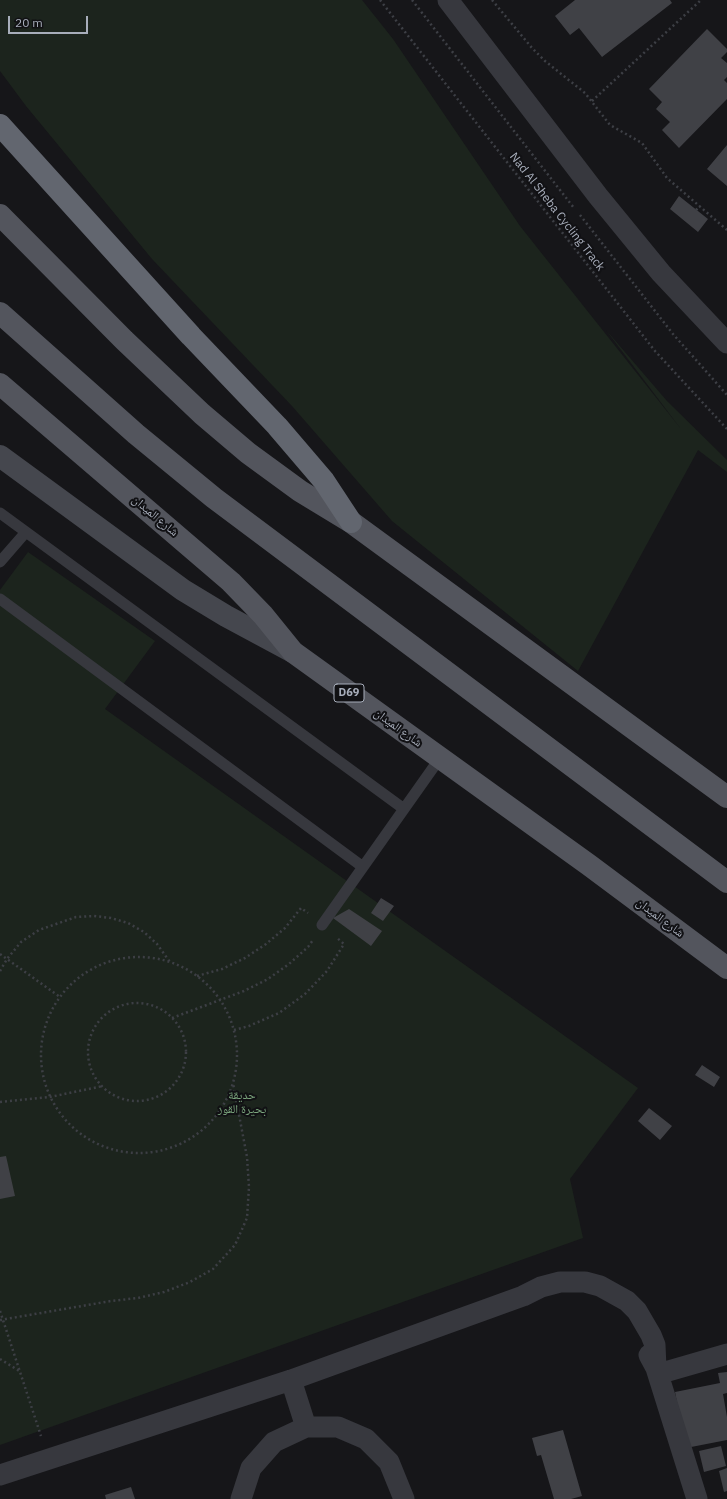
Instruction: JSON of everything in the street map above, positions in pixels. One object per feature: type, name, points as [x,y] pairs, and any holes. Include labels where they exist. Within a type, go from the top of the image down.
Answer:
[{"type":"highway","points":[[0,125],[191,336],[277,426],[324,481],[351,522]]},
{"type":"main road","points":[[0,215],[118,335],[208,419],[248,453],[300,491],[351,522],[727,797]]},
{"type":"main road","points":[[0,313],[136,434],[214,498],[727,882]]},
{"type":"main road","name":"شارع الميدان","points":[[0,384],[231,582],[264,615],[293,652],[589,865],[727,968]]},
{"type":"main road","points":[[0,456],[183,590],[226,616],[293,652]]},
{"type":"street","points":[[448,0],[598,196],[661,273],[727,343]]},
{"type":"street","points":[[0,1475],[291,1380],[524,1296],[583,1296],[598,1300],[611,1307],[630,1322],[657,1371],[697,1499]]},
{"type":"street","points":[[657,1371],[727,1354]]},
{"type":"street","points":[[291,1380],[306,1427]]},
{"type":"street","points":[[242,1499],[251,1468],[274,1442],[306,1427],[338,1427],[366,1440],[389,1462],[404,1499]]},
{"type":"lane","points":[[0,513],[404,809]]},
{"type":"lane","points":[[0,562],[26,532]]},
{"type":"lane","points":[[0,599],[363,867]]},
{"type":"lane","points":[[322,925],[440,758]]},
{"type":"path","name":"Nad Al Sheba Cycling Track","points":[[380,0],[655,351],[727,429]]},
{"type":"path","points":[[492,0],[532,48],[577,86],[592,101],[610,125],[642,142],[667,178],[727,230]]},
{"type":"path","points":[[592,101],[702,0]]},
{"type":"path","points":[[696,210],[700,206]]},
{"type":"path","points":[[197,976],[222,969],[245,958],[266,944],[285,928],[301,908]]},
{"type":"path","points":[[0,972],[7,959],[21,942],[39,930],[76,917],[94,916],[111,918],[128,924],[144,932],[157,944],[170,962]]},
{"type":"path","points":[[172,1018],[250,988],[268,979],[289,964],[308,947],[322,925]]},
{"type":"path","points":[[234,1030],[264,1020],[292,1004],[327,971],[344,944]]},
{"type":"path","points":[[0,954],[60,997]]},
{"type":"path","points":[[130,958],[150,958],[170,962],[197,976],[220,999],[234,1030],[237,1057],[233,1083],[222,1107],[205,1127],[183,1142],[159,1151],[133,1153],[107,1148],[84,1136],[64,1119],[50,1097],[42,1069],[41,1046],[44,1028],[50,1012],[60,997],[74,982],[90,970],[109,962],[130,958]]},
{"type":"path","points":[[138,1003],[150,1005],[162,1010],[172,1018],[182,1034],[186,1052],[185,1065],[180,1076],[172,1086],[162,1094],[150,1099],[137,1100],[124,1099],[112,1094],[103,1086],[95,1076],[90,1064],[88,1052],[95,1027],[103,1017],[113,1009],[138,1003]]},
{"type":"path","points":[[2,1320],[164,1292],[190,1282],[213,1269],[235,1245],[247,1218],[249,1187],[247,1157],[233,1083]]},
{"type":"path","points":[[0,1102],[50,1097],[103,1086]]},
{"type":"path","points":[[0,1311],[49,1459]]},
{"type":"path","points":[[0,1359],[21,1372]]},
{"type":"green space","points":[[0,0],[362,0],[393,39],[520,226],[681,429],[606,330],[667,401],[727,460],[727,472],[698,450],[578,671],[392,521],[292,406],[152,259],[26,106],[0,71]]},
{"type":"green space","name":"حديقة بحيرة القوز","points":[[28,552],[155,641],[105,709],[638,1088],[570,1179],[583,1238],[0,1445],[0,590]]},
{"type":"building","points":[[575,0],[670,0],[672,3],[602,57],[579,28],[570,35],[555,16]]},
{"type":"building","points":[[707,29],[727,49],[727,52],[721,58],[727,63],[727,77],[724,80],[727,83],[727,99],[679,148],[662,130],[670,122],[656,109],[662,102],[649,89]]},
{"type":"building","points":[[727,145],[727,186],[707,169]]},
{"type":"building","points":[[679,196],[708,219],[698,232],[670,209]]},
{"type":"building","points":[[381,898],[394,906],[383,921],[371,913]]},
{"type":"building","points":[[349,909],[382,931],[371,946],[333,918]]},
{"type":"building","points":[[702,1065],[720,1077],[714,1087],[695,1075]]},
{"type":"building","points":[[649,1108],[672,1126],[660,1140],[638,1121]]},
{"type":"building","points":[[6,1156],[15,1196],[0,1199],[0,1157]]},
{"type":"building","points":[[727,1372],[727,1393],[723,1394],[727,1417],[727,1440],[686,1448],[675,1392],[720,1383],[718,1373]]},
{"type":"building","points":[[563,1430],[582,1496],[571,1499],[554,1499],[541,1455],[537,1456],[532,1438]]},
{"type":"building","points":[[721,1446],[726,1466],[704,1472],[699,1451]]},
{"type":"building","points":[[727,1468],[727,1491],[724,1492],[719,1471]]},
{"type":"building","points":[[131,1487],[135,1499],[106,1499],[105,1495]]}]
